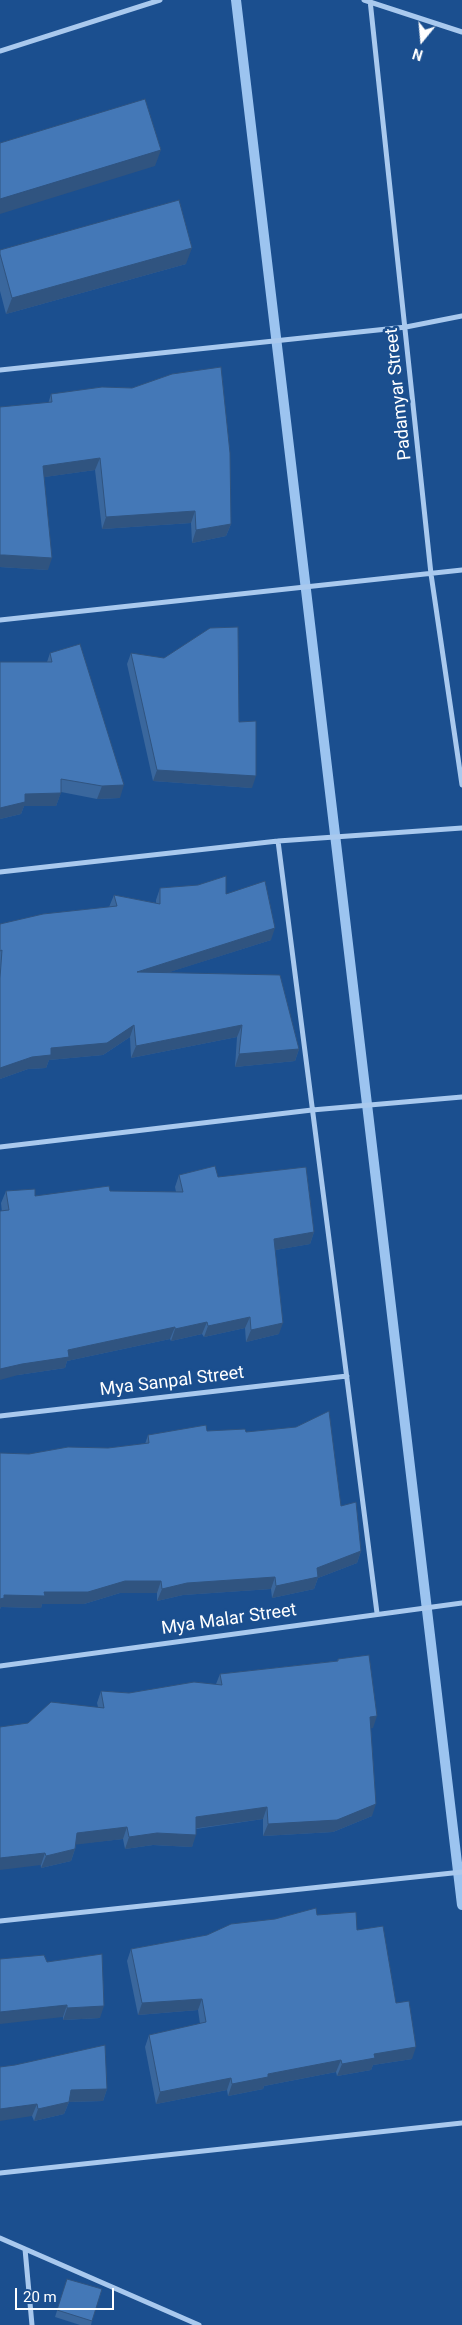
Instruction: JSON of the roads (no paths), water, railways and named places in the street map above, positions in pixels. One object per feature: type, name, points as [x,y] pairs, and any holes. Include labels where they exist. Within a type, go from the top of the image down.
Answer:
[{"type":"street","points":[[0,51],[160,0]]},
{"type":"street","points":[[364,0],[371,0],[462,32]]},
{"type":"street","name":"Padamyar Street","points":[[371,0],[431,574],[462,785]]},
{"type":"street","points":[[0,370],[406,327],[462,316]]},
{"type":"street","points":[[0,620],[462,570]]},
{"type":"street","points":[[0,872],[278,841],[462,828]]},
{"type":"street","points":[[278,841],[377,1613]]},
{"type":"street","points":[[0,1147],[312,1110],[462,1098]]},
{"type":"street","name":"Mya Sanpal Street","points":[[0,1416],[346,1376]]},
{"type":"street","name":"Mya Malar Street","points":[[0,1666],[377,1613],[462,1603]]},
{"type":"street","points":[[0,1921],[462,1872]]},
{"type":"street","points":[[0,2174],[462,2123]]},
{"type":"street","points":[[0,2238],[199,2325]]},
{"type":"street","points":[[25,2249],[32,2325]]},
{"type":"waterway","points":[[236,0],[462,1905]]}]
